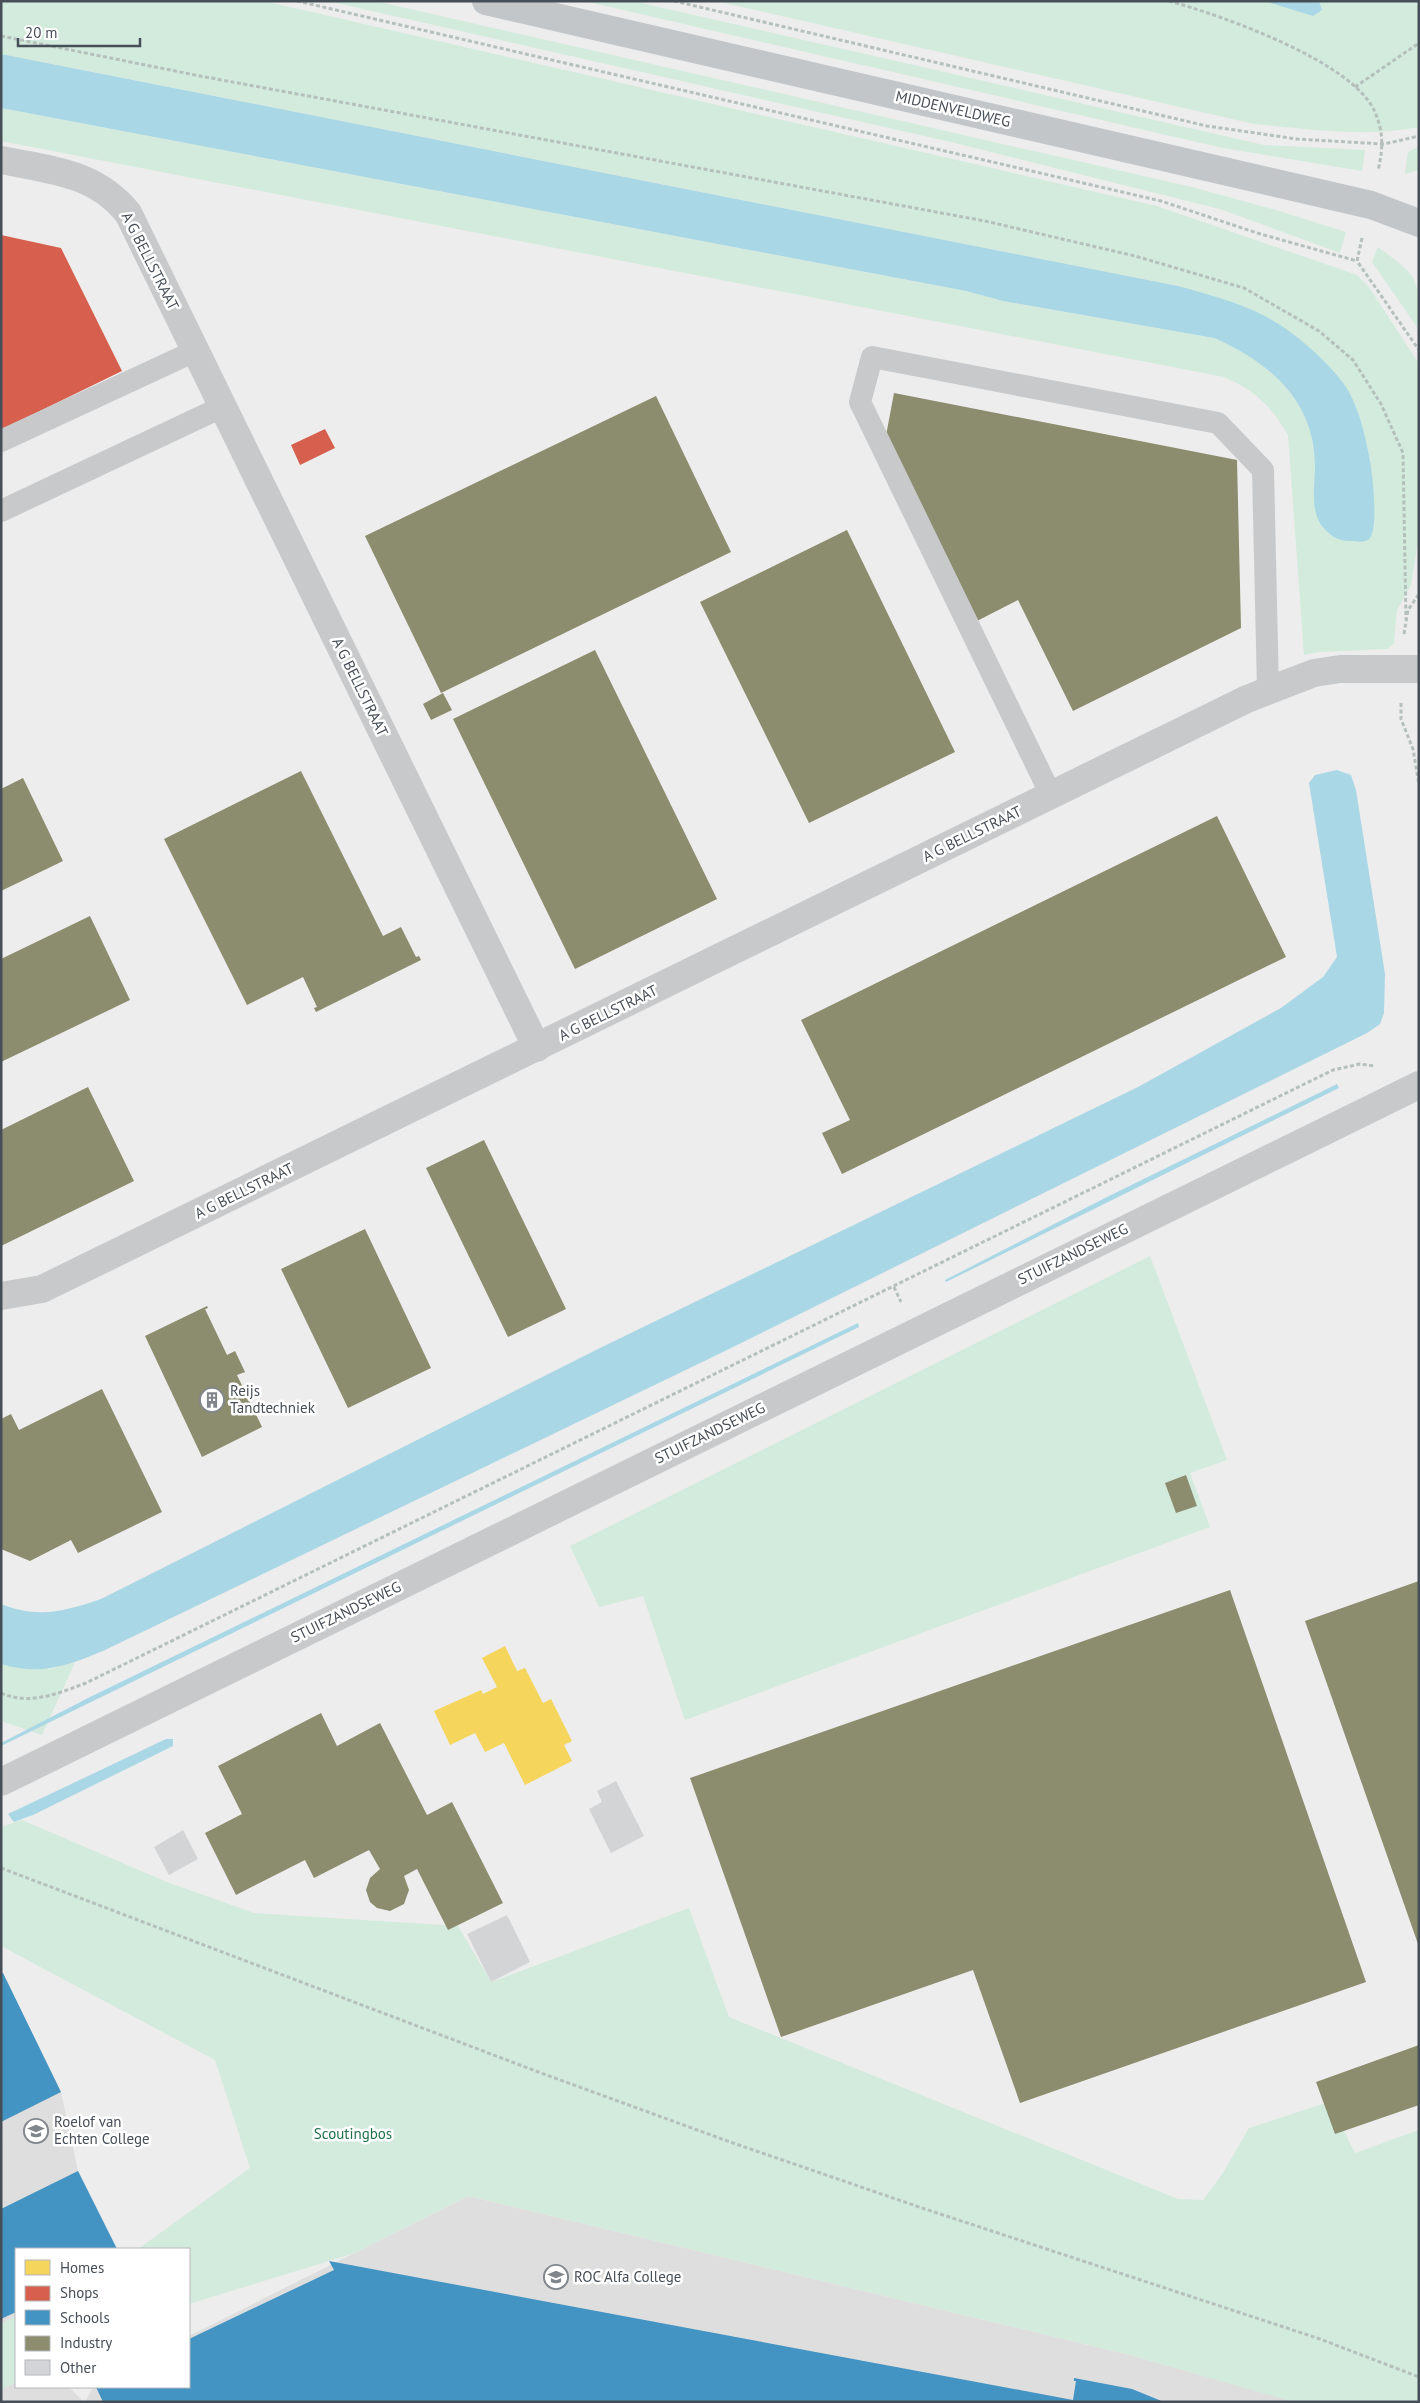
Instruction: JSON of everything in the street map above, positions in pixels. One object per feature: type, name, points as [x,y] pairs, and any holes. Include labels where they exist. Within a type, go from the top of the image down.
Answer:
[{"type":"main road","name":"MIDDENVELDWEG","points":[[486,1],[1371,205],[1419,223]]},
{"type":"street","name":"A G BELLSTRAAT","points":[[1,160],[61,172],[87,180],[118,201],[128,213],[537,1048]]},
{"type":"street","name":"A G BELLSTRAAT","points":[[1,1296],[42,1289],[1268,690],[1314,673],[1340,669],[1419,669]]},
{"type":"street","name":"STUIFZANDSEWEG","points":[[1,1782],[1419,1084]]},
{"type":"lane","points":[[1,440],[195,351]]},
{"type":"lane","points":[[1051,795],[860,402],[872,357],[1218,423],[1263,470],[1268,690]]},
{"type":"lane","points":[[1,512],[222,407]]},
{"type":"path","points":[[297,1],[1161,202],[1257,233],[1357,261],[1419,350]]},
{"type":"path","points":[[674,1],[1207,126],[1297,138],[1384,144],[1419,136]]},
{"type":"path","points":[[1169,1],[1252,30],[1322,63],[1355,86],[1374,110],[1384,144],[1357,261]]},
{"type":"path","points":[[1,36],[200,76],[985,221],[1135,256],[1244,288],[1319,331],[1353,360],[1381,404],[1404,453],[1406,620]]},
{"type":"path","points":[[1355,86],[1419,43]]},
{"type":"path","points":[[1,1693],[8,1696],[43,1698],[86,1683],[1333,1070],[1360,1064],[1380,1067]]},
{"type":"path","points":[[1,1868],[541,2073],[733,2143],[925,2210],[1320,2340],[1419,2377]]},
{"type":"shaded area","name":"Roelof van Echten College","points":[[3,1973],[61,2092],[78,2171],[116,2248],[15,2248],[15,2317],[1,2324]]},
{"type":"shaded area","name":"ROC Alfa College","points":[[468,2196],[1130,2355],[1298,2402],[85,2402],[92,2388],[190,2388],[190,2335]]},
{"type":"shaded area","points":[[15,2383],[15,2388],[70,2388],[84,2402],[1,2402],[1,2390]]},
{"type":"green space","points":[[1,1],[264,1],[1157,206],[1357,275],[1369,287],[1419,364],[1419,535],[1411,585],[1397,610],[1394,643],[1388,649],[1319,652],[1304,655],[1288,435],[1275,415],[1261,400],[1245,388],[1224,377],[1,141],[1,108],[966,291],[1003,301],[1214,338],[1266,368],[1293,396],[1303,413],[1311,432],[1315,452],[1315,506],[1320,524],[1371,461],[1355,405],[1289,332],[1252,310],[1178,286],[1,54]]},
{"type":"green space","points":[[328,1],[375,1],[1192,187],[1346,232],[1340,253],[1220,209],[955,143]]},
{"type":"green space","points":[[584,1],[633,1],[1264,145],[1365,150],[1362,171],[1223,148]]},
{"type":"green space","points":[[716,1],[1264,1],[1322,10],[1319,1],[1419,1],[1419,127],[1378,132],[1357,132],[1254,124]]},
{"type":"green space","points":[[1419,146],[1419,170],[1405,174],[1408,152]]},
{"type":"green space","points":[[1378,247],[1402,266],[1414,280],[1419,299],[1419,330],[1372,262]]},
{"type":"green space","points":[[1150,1256],[1227,1460],[1190,1473],[1210,1527],[685,1720],[643,1596],[599,1607],[570,1546]]},
{"type":"green space","points":[[1,1662],[50,1669],[75,1662],[42,1735],[1,1721]]},
{"type":"green space","name":"Scoutingbos","points":[[22,1820],[167,1882],[254,1913],[458,1926],[491,1982],[689,1908],[729,2017],[1178,2199],[1203,2200],[1223,2173],[1249,2128],[1329,2102],[1355,2153],[1419,2130],[1419,2402],[1294,2402],[1130,2355],[468,2196],[355,2253],[190,2304],[190,2248],[139,2248],[250,2168],[215,2060],[1,1946],[1,1827]]},
{"type":"green space","points":[[15,2317],[15,2383],[1,2390],[1,2324]]},
{"type":"water","points":[[1264,1],[1319,1],[1322,10],[1313,16]]},
{"type":"water","points":[[1,54],[1178,286],[1233,302],[1276,322],[1302,341],[1325,362],[1349,392],[1360,418],[1370,462],[1374,514],[1372,535],[1368,540],[1358,542],[1345,541],[1333,536],[1321,525],[1314,504],[1315,466],[1313,443],[1307,422],[1298,403],[1270,372],[1253,359],[1214,338],[1003,301],[966,291],[1,108]]},
{"type":"water","points":[[1337,770],[1351,775],[1356,790],[1385,974],[1384,1013],[1380,1024],[1367,1033],[723,1352],[105,1650],[54,1668],[29,1669],[1,1664],[1,1604],[15,1609],[52,1612],[101,1599],[602,1347],[1138,1087],[1281,1008],[1323,977],[1337,957],[1309,783],[1315,775]]},
{"type":"water","points":[[1337,1084],[1339,1088],[946,1282],[945,1280],[1107,1197]]},
{"type":"water","points":[[858,1323],[859,1327],[1,1746],[1,1743],[90,1697]]},
{"type":"water","points":[[166,1739],[173,1739],[173,1746],[33,1815],[14,1822],[8,1814]]},
{"type":"building: Homes","points":[[505,1646],[517,1671],[525,1668],[543,1703],[551,1699],[572,1741],[564,1745],[572,1761],[525,1785],[504,1743],[485,1752],[475,1733],[450,1745],[434,1711],[481,1690],[483,1694],[497,1687],[482,1658]]},
{"type":"building: Shops","points":[[1,235],[61,248],[122,371],[1,430]]},
{"type":"building: Shops","points":[[325,429],[335,448],[300,465],[291,445]]},
{"type":"building: Schools","points":[[3,1973],[61,2092],[1,2122],[1,1974]]},
{"type":"building: Schools","points":[[78,2171],[116,2248],[15,2248],[15,2312],[1,2319],[1,2209]]},
{"type":"building: Schools","points":[[329,2261],[1073,2400],[1076,2381],[1074,2381],[1074,2378],[1132,2389],[1164,2402],[103,2402],[96,2388],[190,2388],[190,2339],[334,2270]]},
{"type":"building: Industry","points":[[894,393],[1237,460],[1241,628],[1073,711],[1018,600],[975,622],[885,441]]},
{"type":"building: Industry","points":[[656,396],[731,552],[441,693],[365,536]]},
{"type":"building: Industry","points":[[847,530],[955,752],[809,823],[700,602]]},
{"type":"building: Industry","points":[[595,650],[717,899],[575,969],[453,719]]},
{"type":"building: Industry","points":[[443,693],[452,710],[431,720],[423,704]]},
{"type":"building: Industry","points":[[301,771],[383,936],[401,927],[416,957],[419,956],[421,960],[316,1012],[314,1008],[317,1007],[303,977],[247,1005],[164,839]]},
{"type":"building: Industry","points":[[23,778],[63,861],[1,891],[1,789]]},
{"type":"building: Industry","points":[[1217,816],[1286,957],[842,1174],[822,1133],[850,1120],[801,1020]]},
{"type":"building: Industry","points":[[90,916],[130,1000],[1,1062],[1,959]]},
{"type":"building: Industry","points":[[88,1087],[134,1181],[1,1246],[1,1130]]},
{"type":"building: Industry","points":[[484,1140],[566,1309],[508,1337],[426,1168]]},
{"type":"building: Industry","points":[[365,1229],[431,1368],[348,1408],[281,1269]]},
{"type":"building: Industry","name":"Reijs Tandtechniek","points":[[207,1306],[208,1308],[205,1309],[227,1355],[235,1351],[245,1372],[237,1375],[262,1427],[202,1457],[145,1336]]},
{"type":"building: Industry","points":[[102,1389],[162,1512],[78,1553],[71,1540],[30,1561],[1,1549],[1,1419],[11,1414],[19,1430]]},
{"type":"building: Industry","points":[[1186,1475],[1197,1506],[1176,1513],[1165,1483]]},
{"type":"building: Industry","points":[[1419,1581],[1419,1944],[1418,1944],[1305,1621]]},
{"type":"building: Industry","points":[[1230,1590],[1366,1982],[1020,2103],[973,1970],[781,2037],[690,1778]]},
{"type":"building: Industry","points":[[321,1713],[337,1746],[380,1723],[427,1815],[452,1802],[503,1903],[448,1930],[417,1869],[404,1876],[409,1890],[404,1904],[390,1911],[377,1908],[370,1902],[366,1890],[370,1878],[380,1869],[369,1850],[314,1878],[305,1860],[236,1895],[205,1833],[242,1814],[218,1766]]},
{"type":"building: Industry","points":[[1419,2045],[1419,2105],[1335,2134],[1316,2082]]},
{"type":"building: Other","points":[[616,1781],[644,1836],[611,1853],[589,1809],[602,1802],[597,1791]]},
{"type":"building: Other","points":[[183,1830],[198,1859],[169,1875],[154,1847]]},
{"type":"building: Other","points":[[507,1915],[530,1962],[491,1982],[467,1934]]},
{"type":"place","name":"Reijs Tandtechniek","points":[[212,1400]]},
{"type":"place","name":"Roelof van Echten College","points":[[36,2131]]},
{"type":"place","name":"ROC Alfa College","points":[[556,2277]]}]
